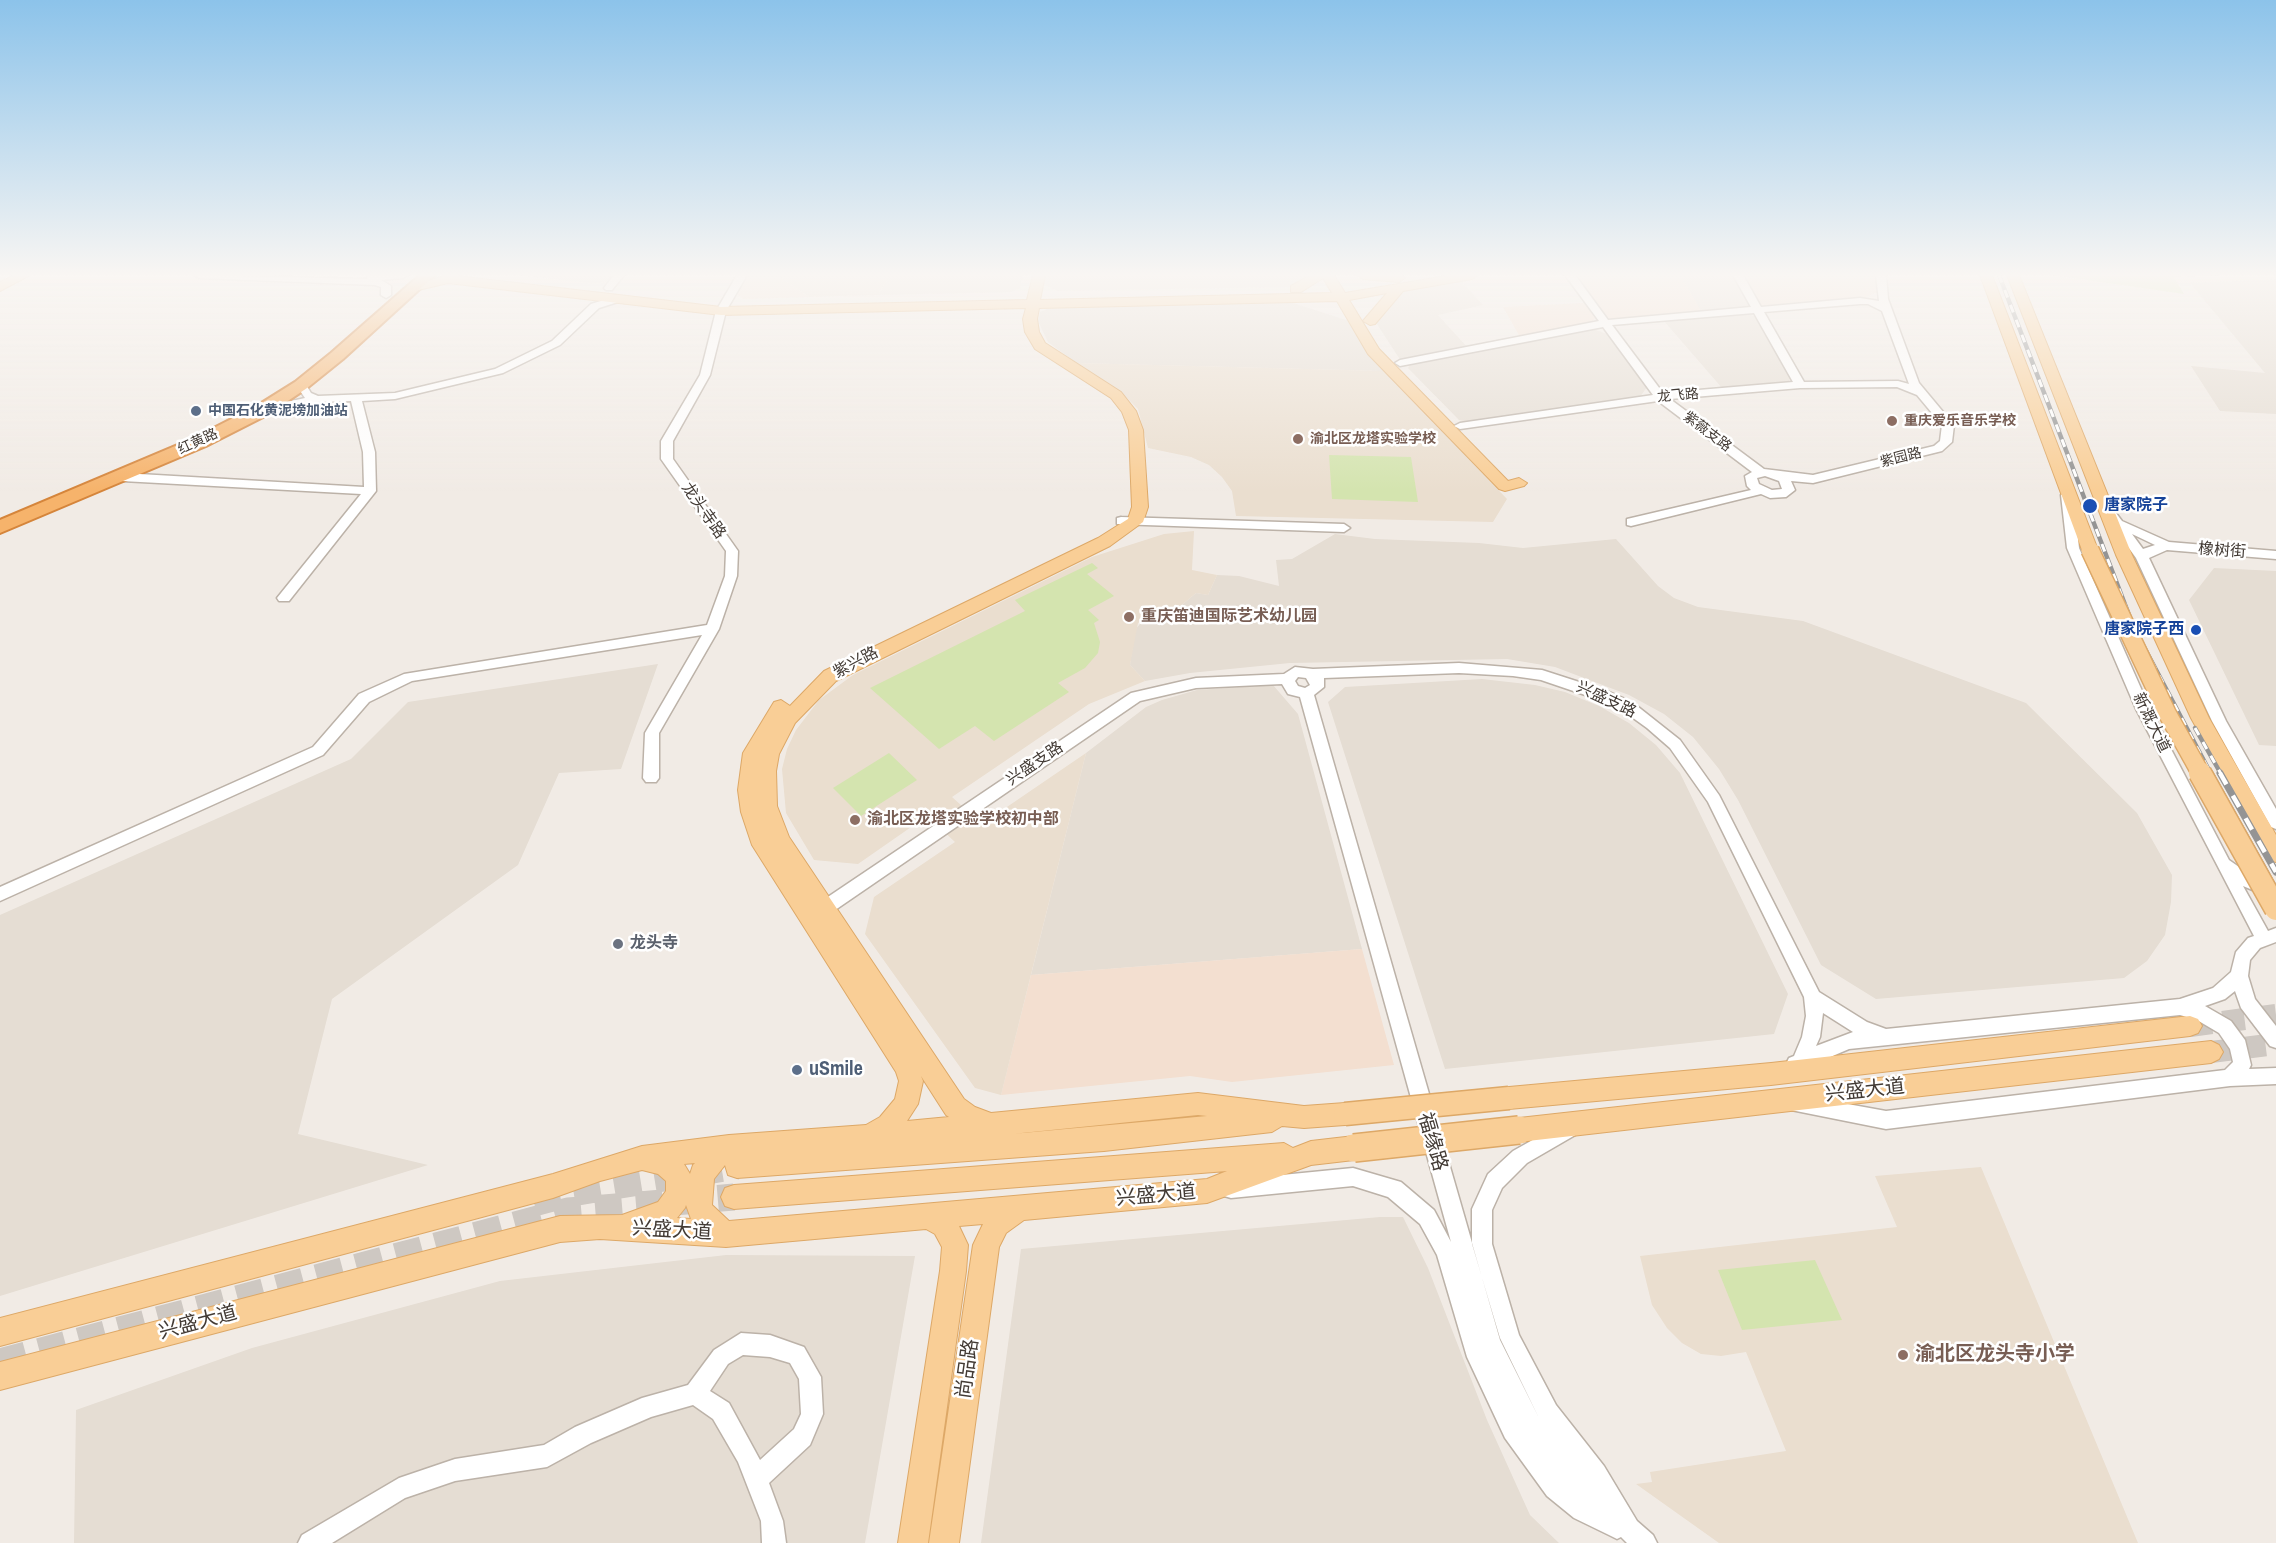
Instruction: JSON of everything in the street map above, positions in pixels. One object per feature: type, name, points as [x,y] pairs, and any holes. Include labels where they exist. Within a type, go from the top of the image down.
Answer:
[{"type":"highway","name":"红黄路","points":[[0,517],[176,440],[243,406],[327,347]]},
{"type":"highway","name":"红黄路","points":[[0,527],[122,477],[261,411],[301,385],[339,347]]},
{"type":"main road","points":[[1042,347],[1116,395],[1129,411],[1136,430],[1140,507],[1128,522]]},
{"type":"main road","points":[[1371,347],[1512,484],[1385,347]]},
{"type":"main road","name":"新溉大道","points":[[2013,347],[2067,495],[2090,550],[2167,712],[2276,909]]},
{"type":"main road","points":[[2041,347],[2103,503],[2133,556],[2200,718],[2276,854]]},
{"type":"main road","name":"紫兴路","points":[[867,1137],[889,1125],[900,1114],[910,1093],[911,1081],[899,1054],[816,914],[780,840],[767,806],[765,789],[770,754],[788,719],[815,690],[845,667],[1104,542],[1128,522]]},
{"type":"main road","name":"紫兴路","points":[[816,914],[956,1107],[967,1116],[996,1125]]},
{"type":"main road","name":"兴盛大道","points":[[1304,1118],[1770,1074],[2185,1016]]},
{"type":"main road","name":"兴盛大道","points":[[0,1376],[560,1229],[600,1226],[726,1234],[1207,1191],[1311,1153],[2211,1052]]},
{"type":"main road","points":[[726,1234],[706,1220],[699,1208],[702,1174],[713,1159],[867,1137],[1198,1104],[1304,1118]]},
{"type":"main road","points":[[0,1332],[553,1186],[600,1169],[642,1158],[1104,1139],[1304,1118]]},
{"type":"main road","points":[[734,1197],[1092,1172],[1311,1153]]},
{"type":"main road","points":[[600,1226],[653,1218],[667,1211],[676,1199],[680,1188],[678,1176],[664,1163],[642,1158]]},
{"type":"main road","name":"尚品路","points":[[945,1543],[986,1245],[997,1224],[1019,1208]]},
{"type":"main road","name":"尚品路","points":[[913,1543],[952,1283],[955,1245],[944,1225],[927,1215]]},
{"type":"street","points":[[261,411],[317,399],[395,396],[499,371],[548,347]]},
{"type":"street","name":"龙头寺路","points":[[651,778],[652,733],[712,629],[731,576],[732,551],[667,459],[667,441],[705,375],[713,347]]},
{"type":"street","points":[[1400,363],[1482,347]]},
{"type":"street","name":"紫薇支路","points":[[1623,347],[1660,397],[1760,472]]},
{"type":"street","points":[[1778,347],[1800,385]]},
{"type":"street","name":"紫园路","points":[[1813,479],[1938,449],[1946,442],[1948,425],[1922,393],[1910,373],[1901,347]]},
{"type":"street","points":[[1910,373],[1898,384],[1922,393]]},
{"type":"street","name":"龙飞路","points":[[1460,426],[1660,397],[1800,385],[1898,384]]},
{"type":"street","points":[[301,385],[307,394],[317,399]]},
{"type":"street","points":[[284,598],[370,491],[369,452],[356,399]]},
{"type":"street","points":[[1760,472],[1813,479],[1776,495],[1760,491],[1753,486],[1750,479],[1760,472]]},
{"type":"street","points":[[1779,476],[1789,486],[1786,492]]},
{"type":"street","points":[[122,477],[370,491]]},
{"type":"street","points":[[1631,522],[1760,491]]},
{"type":"street","name":"新溉大道","points":[[2067,495],[2073,548],[2143,710],[2223,865],[2270,937]]},
{"type":"street","points":[[2103,503],[2115,520],[2219,721],[2276,823]]},
{"type":"street","points":[[2115,520],[2134,532],[2167,546]]},
{"type":"street","points":[[1128,522],[1344,528]]},
{"type":"street","points":[[2133,556],[2167,546]]},
{"type":"street","name":"橡树街","points":[[2167,546],[2276,555]]},
{"type":"street","points":[[0,894],[318,751],[364,698],[409,677],[712,629]]},
{"type":"street","name":"兴盛支路","points":[[1309,684],[1459,668],[1513,670],[1542,675],[1574,685],[1627,706],[1675,744],[1714,799],[1813,997]]},
{"type":"street","points":[[1295,672],[1309,684],[1293,690],[1287,684],[1287,679],[1295,672]]},
{"type":"street","name":"兴盛支路","points":[[816,914],[1136,697],[1196,683],[1287,679]]},
{"type":"street","name":"福缘路","points":[[1309,684],[1490,1344],[1529,1423],[1579,1486],[1640,1540]]},
{"type":"street","points":[[2223,865],[2261,888],[2276,890]]},
{"type":"street","points":[[2270,937],[2254,943],[2242,957],[2239,976],[2247,1003],[2276,1040]]},
{"type":"street","points":[[2185,1016],[2219,994],[2239,976]]},
{"type":"street","points":[[1813,997],[1861,1028],[1886,1038]]},
{"type":"street","points":[[1800,1062],[1811,1037],[1815,1016],[1813,997]]},
{"type":"street","points":[[1770,1074],[1848,1041],[2202,1013],[2217,1023],[2239,1046],[2242,1065],[2230,1078]]},
{"type":"street","points":[[1780,1101],[1886,1120],[2230,1078],[2276,1076]]},
{"type":"street","points":[[1578,1124],[1520,1157],[1495,1181],[1482,1209],[1482,1244],[1510,1338],[1548,1413],[1596,1474],[1640,1540]]},
{"type":"street","points":[[1207,1191],[1353,1177],[1394,1189],[1427,1217],[1446,1252],[1474,1350],[1513,1430],[1535,1464],[1555,1488],[1582,1510],[1640,1540]]},
{"type":"street","points":[[310,1543],[399,1489],[455,1470],[547,1456],[583,1435],[641,1410],[695,1394],[721,1357],[741,1344],[770,1346],[797,1354],[810,1377],[812,1414],[802,1437],[756,1479]]},
{"type":"street","points":[[695,1394],[721,1411],[747,1456],[772,1521],[774,1543]]},
{"type":"shaded area","points":[[1055,347],[1364,347],[1384,371],[1076,363]]},
{"type":"shaded area","points":[[1392,347],[1467,347],[1405,360],[1399,358]]},
{"type":"shaded area","points":[[1499,347],[1617,347],[1647,387],[1640,397],[1468,422],[1459,420],[1408,368],[1410,364]]},
{"type":"shaded area","points":[[1687,347],[1774,347],[1791,377],[1788,383],[1722,388]]},
{"type":"shaded area","points":[[2243,347],[2276,347],[2276,414],[2220,411],[2191,366],[2265,373]]},
{"type":"shaded area","name":"渝北区龙塔实验学校","points":[[1076,363],[1384,371],[1507,499],[1493,522],[1236,516],[1232,491],[1222,477],[1209,465],[1191,457],[1148,448],[1138,409],[1121,392]]},
{"type":"shaded area","name":"渝北区龙塔实验学校初中部","points":[[1194,531],[1192,570],[1217,575],[1208,595],[1196,593],[1170,615],[1152,616],[1138,623],[1130,665],[1145,681],[1089,704],[952,797],[982,824],[1086,753],[1001,1095],[975,1088],[865,934],[874,897],[955,842],[927,816],[858,864],[814,860],[786,813],[782,769],[787,749],[796,730],[819,700],[853,675],[1092,557],[1164,534]]},
{"type":"shaded area","points":[[1335,534],[1375,539],[1479,543],[1523,548],[1616,539],[1658,586],[1674,598],[1698,607],[1803,621],[2026,703],[2137,813],[2172,875],[2171,902],[2165,935],[2147,961],[2124,978],[1876,999],[1821,965],[1738,800],[1719,769],[1693,737],[1664,714],[1629,695],[1555,667],[1507,659],[1290,663],[1190,673],[1145,681],[1130,665],[1135,630],[1144,619],[1170,615],[1196,593],[1208,595],[1217,575],[1239,576],[1279,586],[1276,560],[1292,559]]},
{"type":"shaded area","points":[[2214,568],[2276,571],[2276,746],[2259,745],[2189,600]]},
{"type":"shaded area","points":[[658,664],[621,769],[559,773],[518,865],[332,999],[298,1134],[428,1165],[0,1296],[0,915],[351,759],[408,702]]},
{"type":"shaded area","points":[[1482,679],[1535,685],[1565,692],[1599,706],[1629,723],[1656,745],[1680,773],[1788,994],[1774,1034],[1445,1069],[1328,702],[1345,687]]},
{"type":"shaded area","points":[[1273,685],[1298,714],[1362,949],[1031,975],[1086,753],[1146,707],[1162,700],[1197,690]]},
{"type":"shaded area","points":[[1362,949],[1394,1065],[1232,1082],[1190,1076],[1001,1095],[1031,975]]},
{"type":"shaded area","name":"渝北区龙头寺小学","points":[[1981,1167],[2138,1543],[1719,1543],[1636,1484],[1652,1482],[1650,1472],[1786,1451],[1746,1352],[1721,1356],[1701,1354],[1682,1343],[1667,1328],[1652,1305],[1640,1256],[1897,1227],[1875,1176]]},
{"type":"shaded area","points":[[1380,1217],[1403,1217],[1428,1268],[1487,1420],[1530,1515],[1559,1543],[981,1543],[1021,1249]]},
{"type":"shaded area","points":[[726,1255],[915,1256],[865,1543],[74,1543],[76,1410],[252,1348],[500,1281]]},
{"type":"green space","points":[[1329,455],[1411,457],[1418,502],[1332,499]]},
{"type":"green space","points":[[1092,563],[1098,568],[1087,574],[1114,596],[1088,610],[1099,620],[1094,623],[1100,642],[1098,653],[1085,668],[1058,683],[1069,692],[994,741],[975,726],[939,749],[870,688],[1025,611],[1015,600]]},
{"type":"green space","points":[[889,753],[917,780],[861,816],[833,788]]},
{"type":"green space","points":[[1815,1260],[1842,1320],[1742,1330],[1718,1270]]},
{"type":"tunnel","points":[[2190,1026],[2276,1015]]},
{"type":"tunnel","points":[[2211,1052],[2276,1044]]},
{"type":"tunnel","points":[[534,1203],[571,1193],[737,1166]]},
{"type":"tunnel","points":[[0,1362],[568,1211],[734,1197]]},
{"type":"railway","points":[[2027,347],[2134,628],[2211,774]]},
{"type":"railway","points":[[2195,728],[2221,774]]},
{"type":"railway","points":[[2210,773],[2276,891]]},
{"type":"railway","points":[[2220,773],[2276,872]]},
{"type":"place","name":"中国石化黄泥塝加油站","points":[[196,411]]},
{"type":"place","name":"重庆爱乐音乐学校","points":[[1892,421]]},
{"type":"place","name":"渝北区龙塔实验学校","points":[[1298,439]]},
{"type":"place","name":"唐家院子","points":[[2090,506]]},
{"type":"place","name":"重庆笛迪国际艺术幼儿园","points":[[1129,617]]},
{"type":"place","name":"唐家院子西","points":[[2196,630]]},
{"type":"place","name":"渝北区龙塔实验学校初中部","points":[[855,820]]},
{"type":"place","name":"龙头寺","points":[[618,944]]},
{"type":"place","name":"uSmile","points":[[797,1070]]},
{"type":"place","name":"渝北区龙头寺小学","points":[[1903,1355]]}]
